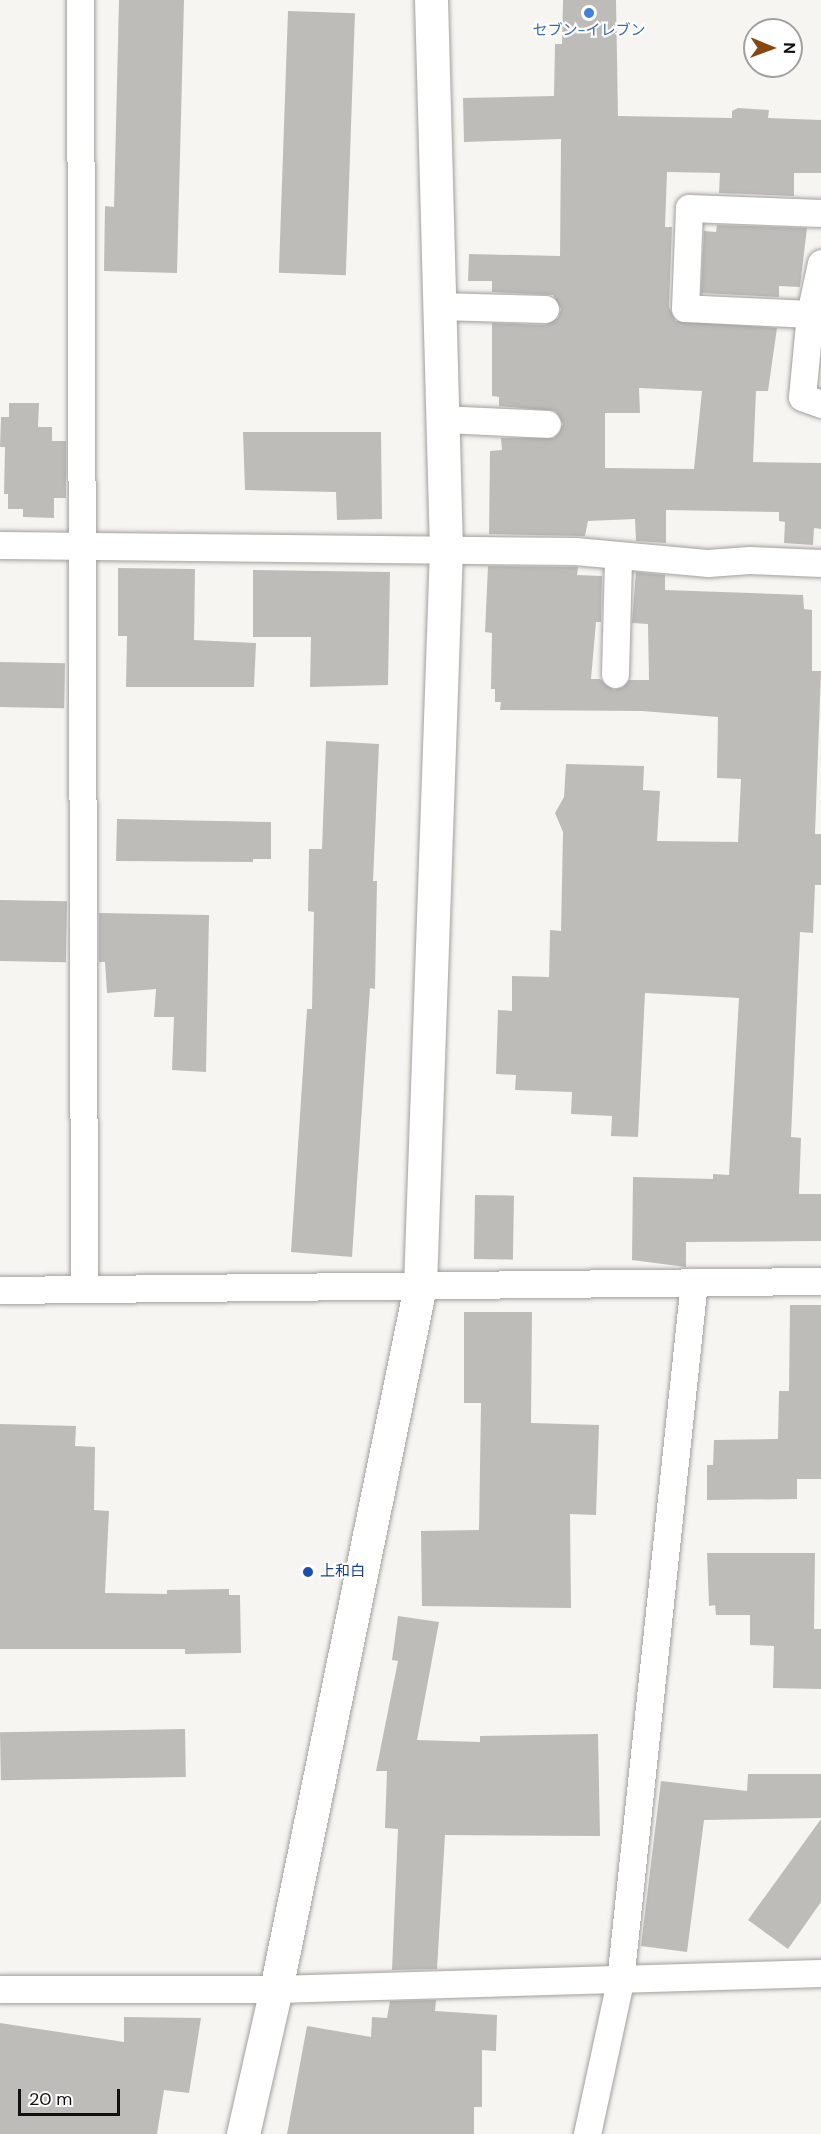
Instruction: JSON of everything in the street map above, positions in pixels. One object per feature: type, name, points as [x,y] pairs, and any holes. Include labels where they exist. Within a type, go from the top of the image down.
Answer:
[{"type":"street","points":[[80,0],[84,1289]]},
{"type":"street","points":[[243,2134],[276,1989],[420,1286],[446,549],[431,0]]},
{"type":"street","points":[[810,314],[685,308],[689,208],[821,213]]},
{"type":"street","points":[[821,263],[810,314],[802,397],[821,404]]},
{"type":"street","points":[[439,306],[545,309]]},
{"type":"street","points":[[442,419],[547,423]]},
{"type":"street","points":[[0,545],[575,551],[708,563],[821,563]]},
{"type":"street","points":[[615,674],[618,556]]},
{"type":"street","points":[[0,1290],[821,1281]]},
{"type":"street","points":[[586,2134],[620,1981],[694,1282]]},
{"type":"street","points":[[0,1989],[276,1989],[620,1981],[821,1973]]},
{"type":"building","points":[[119,0],[184,0],[177,273],[104,271],[105,206],[114,207]]},
{"type":"building","points":[[563,0],[616,0],[618,116],[732,118],[732,111],[738,108],[769,110],[768,118],[821,120],[821,173],[794,173],[794,196],[719,193],[720,173],[667,172],[665,227],[672,227],[669,307],[676,321],[777,328],[768,391],[756,391],[753,462],[821,463],[821,529],[814,528],[813,545],[784,543],[785,522],[779,521],[779,512],[666,510],[666,543],[636,541],[635,519],[588,521],[585,536],[489,534],[490,451],[502,450],[501,438],[554,438],[563,424],[555,411],[499,406],[499,397],[492,396],[492,323],[545,325],[558,318],[561,309],[553,295],[492,292],[492,281],[468,281],[469,254],[560,256],[561,139],[464,142],[463,98],[554,96],[555,44],[562,44]],"holes":[[[639,388],[702,391],[694,469],[605,468],[605,413],[640,413]]]},
{"type":"building","points":[[288,11],[355,13],[346,275],[279,273]]},
{"type":"building","points":[[717,225],[807,228],[800,287],[779,286],[779,297],[701,293],[704,231],[716,232]]},
{"type":"building","points":[[9,403],[39,403],[38,427],[52,427],[52,441],[66,441],[66,498],[54,498],[54,518],[23,517],[23,509],[8,509],[8,494],[4,494],[5,447],[0,447],[1,417],[9,417]]},
{"type":"building","points":[[243,432],[381,432],[382,519],[337,520],[336,492],[245,490]]},
{"type":"building","points":[[488,566],[578,567],[577,575],[602,576],[601,622],[596,622],[591,679],[600,679],[614,690],[623,687],[629,680],[649,680],[648,624],[632,623],[636,572],[665,575],[665,590],[803,595],[804,609],[812,610],[812,671],[821,671],[815,834],[821,834],[821,885],[815,885],[813,933],[800,932],[791,1137],[801,1138],[799,1194],[821,1194],[821,1241],[686,1242],[686,1267],[632,1260],[633,1177],[713,1179],[713,1174],[729,1175],[739,998],[645,993],[638,1137],[611,1136],[612,1116],[571,1114],[572,1092],[515,1090],[516,1075],[496,1074],[498,1010],[512,1011],[512,976],[549,977],[550,930],[561,931],[563,832],[555,813],[564,797],[566,764],[644,766],[643,790],[660,791],[657,841],[738,842],[741,779],[717,778],[718,717],[642,711],[500,710],[501,702],[495,702],[495,689],[491,689],[492,633],[485,632]]},
{"type":"building","points":[[118,568],[195,569],[194,640],[256,643],[254,687],[126,687],[127,636],[118,636]]},
{"type":"building","points":[[253,570],[390,572],[388,685],[310,687],[311,637],[253,637]]},
{"type":"building","points":[[0,662],[65,663],[64,708],[0,707]]},
{"type":"building","points":[[326,741],[379,744],[373,881],[377,881],[375,989],[370,988],[352,1257],[291,1252],[307,1009],[312,1009],[314,912],[308,911],[309,849],[322,849]]},
{"type":"building","points":[[117,819],[271,822],[271,859],[253,859],[253,862],[116,861]]},
{"type":"building","points":[[0,900],[67,901],[66,962],[0,961]]},
{"type":"building","points":[[99,913],[209,915],[206,1072],[172,1070],[174,1017],[154,1017],[156,989],[107,993],[105,962],[99,962]]},
{"type":"building","points":[[475,1195],[514,1196],[513,1260],[474,1259]]},
{"type":"building","points":[[790,1305],[821,1305],[821,1479],[797,1479],[797,1499],[707,1500],[707,1465],[713,1465],[714,1440],[778,1439],[779,1391],[789,1391]]},
{"type":"building","points":[[464,1312],[532,1312],[531,1423],[599,1425],[596,1515],[570,1514],[571,1608],[422,1606],[421,1531],[479,1530],[481,1403],[464,1403]]},
{"type":"building","points":[[0,1424],[76,1426],[75,1446],[95,1447],[94,1510],[109,1511],[105,1593],[167,1594],[167,1590],[229,1589],[229,1595],[240,1595],[241,1653],[185,1654],[185,1649],[0,1649]]},
{"type":"building","points":[[707,1553],[815,1553],[814,1629],[821,1629],[821,1689],[773,1688],[774,1646],[750,1645],[750,1615],[716,1615],[715,1605],[709,1606]]},
{"type":"building","points":[[398,1616],[439,1622],[417,1740],[480,1742],[480,1736],[598,1734],[600,1836],[445,1835],[437,1969],[392,1970],[398,1829],[385,1828],[387,1771],[376,1771],[398,1661],[392,1660]]},
{"type":"building","points":[[185,1729],[186,1777],[1,1780],[0,1732]]},
{"type":"building","points":[[748,1774],[821,1774],[821,1818],[704,1820],[687,1952],[641,1946],[661,1781],[747,1791]]},
{"type":"building","points":[[821,1819],[821,1902],[788,1949],[748,1920]]},
{"type":"building","points":[[436,2000],[435,2011],[497,2015],[496,2051],[482,2050],[482,2107],[474,2107],[474,2134],[287,2134],[307,2026],[371,2037],[372,2017],[387,2018],[390,2001]]},
{"type":"building","points":[[124,2017],[201,2018],[189,2093],[164,2090],[157,2134],[0,2134],[0,2023],[124,2042]]},
{"type":"place","name":"セブン-イレブン","points":[[589,13]]},
{"type":"place","name":"上和白","points":[[308,1572]]}]
